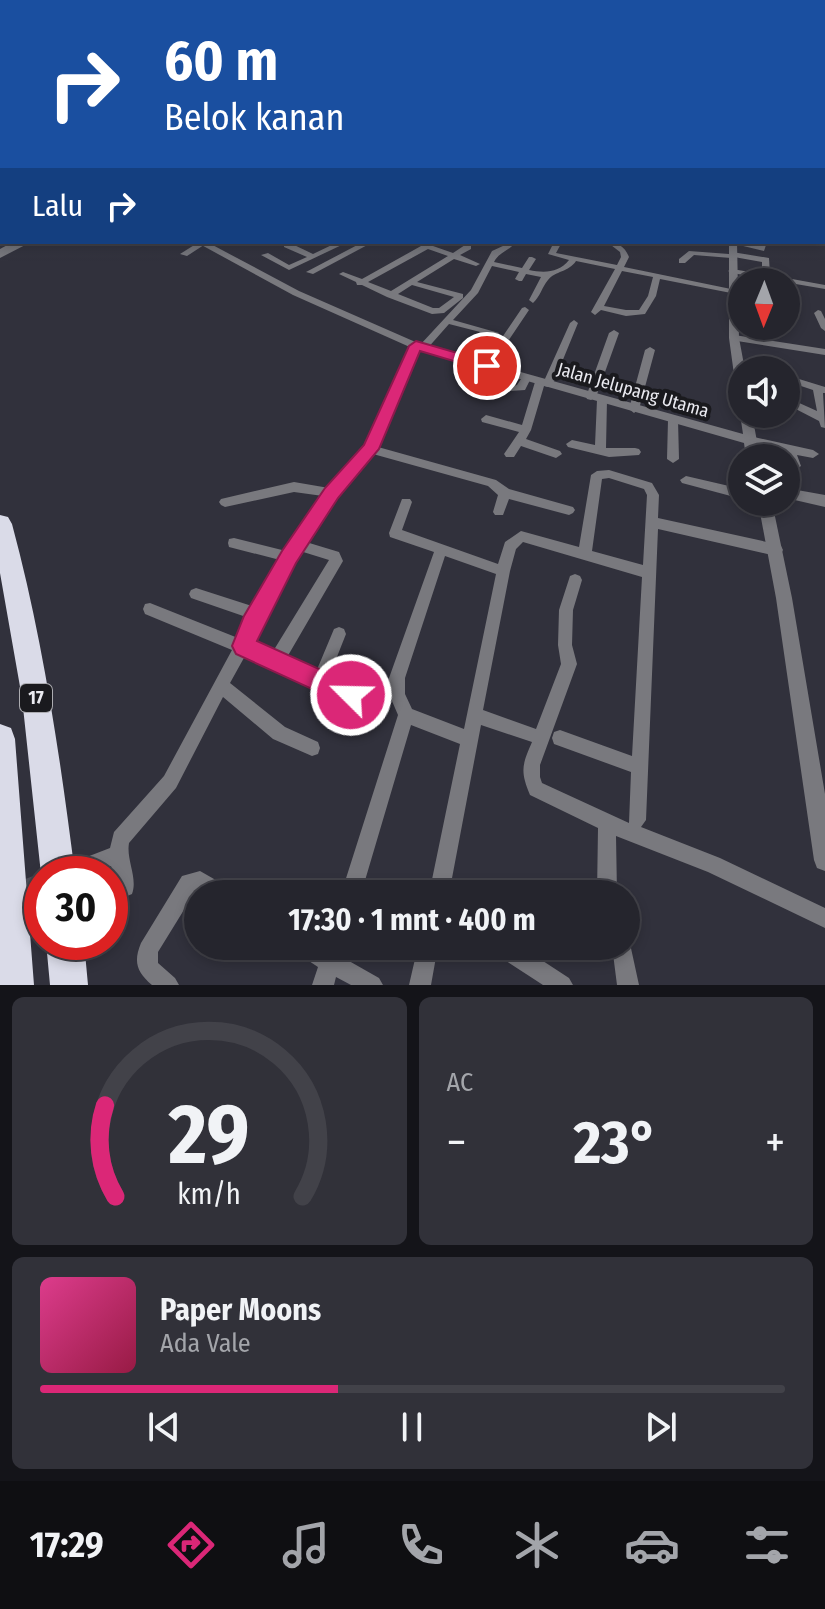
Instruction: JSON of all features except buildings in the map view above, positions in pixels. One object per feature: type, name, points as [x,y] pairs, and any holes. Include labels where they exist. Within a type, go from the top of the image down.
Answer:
[{"type":"highway","name":"17","points":[[0,524],[17,584],[44,742],[56,856]]},
{"type":"highway","points":[[0,739],[15,985]]},
{"type":"highway","points":[[67,960],[69,985]]},
{"type":"street","points":[[0,254],[22,244]]},
{"type":"street","points":[[184,254],[199,244]]},
{"type":"street","name":"Jalan Jelupang Utama","points":[[206,244],[300,295],[420,347],[749,440]]},
{"type":"street","points":[[265,255],[288,268],[340,244]]},
{"type":"street","points":[[310,272],[365,244]]},
{"type":"street","points":[[356,282],[424,244]]},
{"type":"street","points":[[428,244],[476,264]]},
{"type":"street","points":[[113,856],[118,854],[125,832],[170,782],[293,551],[332,493],[371,449],[420,347],[450,322],[481,282],[495,253],[510,244]]},
{"type":"street","points":[[557,244],[551,253],[728,290]]},
{"type":"street","points":[[613,244],[625,254],[597,310],[642,312],[652,296],[657,276]]},
{"type":"street","points":[[682,261],[692,253],[732,247],[761,249],[762,244]]},
{"type":"street","points":[[287,245],[314,257]]},
{"type":"street","points":[[390,295],[468,247]]},
{"type":"street","points":[[732,247],[732,268]]},
{"type":"street","points":[[732,247],[768,261],[767,268]]},
{"type":"street","points":[[636,272],[643,258]]},
{"type":"street","points":[[519,279],[532,259]]},
{"type":"street","points":[[489,263],[546,276],[568,267],[574,259]]},
{"type":"street","points":[[568,267],[581,272]]},
{"type":"street","points":[[343,274],[356,282],[437,312],[460,296],[409,282]]},
{"type":"street","points":[[533,300],[546,276]]},
{"type":"street","points":[[800,280],[825,287]]},
{"type":"street","points":[[813,285],[818,298]]},
{"type":"street","points":[[487,366],[525,310]]},
{"type":"street","points":[[818,313],[825,328]]},
{"type":"street","points":[[450,322],[494,333],[473,363]]},
{"type":"street","points":[[510,454],[523,435],[544,383],[574,323]]},
{"type":"street","points":[[600,450],[596,398],[614,333]]},
{"type":"street","points":[[747,340],[825,352]]},
{"type":"street","points":[[634,409],[650,350]]},
{"type":"street","points":[[514,389],[521,388],[526,378]]},
{"type":"street","points":[[800,382],[821,388],[824,422]]},
{"type":"street","points":[[800,408],[824,422]]},
{"type":"street","points":[[486,419],[556,454]]},
{"type":"street","points":[[673,420],[673,459]]},
{"type":"street","points":[[748,428],[750,444]]},
{"type":"street","points":[[749,440],[767,444]]},
{"type":"street","points":[[572,444],[616,454],[635,452]]},
{"type":"street","points":[[371,449],[495,478],[505,493],[569,510]]},
{"type":"street","points":[[800,451],[813,454]]},
{"type":"street","points":[[585,552],[595,478],[601,473],[648,486],[653,495],[637,820]]},
{"type":"street","points":[[686,480],[728,490]]},
{"type":"street","points":[[225,502],[294,487],[332,493]]},
{"type":"street","points":[[499,512],[505,493]]},
{"type":"street","points":[[800,496],[825,501]]},
{"type":"street","points":[[406,502],[395,533],[503,571]]},
{"type":"street","points":[[768,516],[825,860]]},
{"type":"street","points":[[651,522],[776,550]]},
{"type":"street","points":[[442,880],[510,546],[521,536],[585,552],[649,573]]},
{"type":"street","points":[[234,543],[334,556],[336,561],[275,663]]},
{"type":"street","points":[[355,880],[406,715],[397,694],[397,678],[441,550]]},
{"type":"street","points":[[575,580],[566,610],[565,645],[569,664],[531,765],[531,777],[536,789],[607,823],[713,865],[825,918]]},
{"type":"street","points":[[196,594],[257,614]]},
{"type":"street","points":[[150,609],[244,646],[275,663],[351,695]]},
{"type":"street","points":[[319,682],[339,634]]},
{"type":"street","points":[[223,687],[279,733],[312,748]]},
{"type":"street","points":[[406,715],[471,740]]},
{"type":"street","points":[[474,715],[530,734]]},
{"type":"street","points":[[560,738],[639,767]]},
{"type":"street","points":[[607,823],[607,880]]},
{"type":"street","points":[[168,985],[148,968],[148,950],[184,891]]},
{"type":"street","points":[[323,985],[330,960]]},
{"type":"street","points":[[340,960],[372,985]]},
{"type":"street","points":[[420,985],[425,960]]},
{"type":"street","points":[[523,960],[562,985]]},
{"type":"street","points":[[624,960],[628,985]]},
{"type":"tunnel","points":[[0,898],[24,889]]},
{"type":"route","points":[[351,695],[275,663],[244,646],[252,623],[289,557],[332,493],[371,449],[416,346],[487,366]]}]
